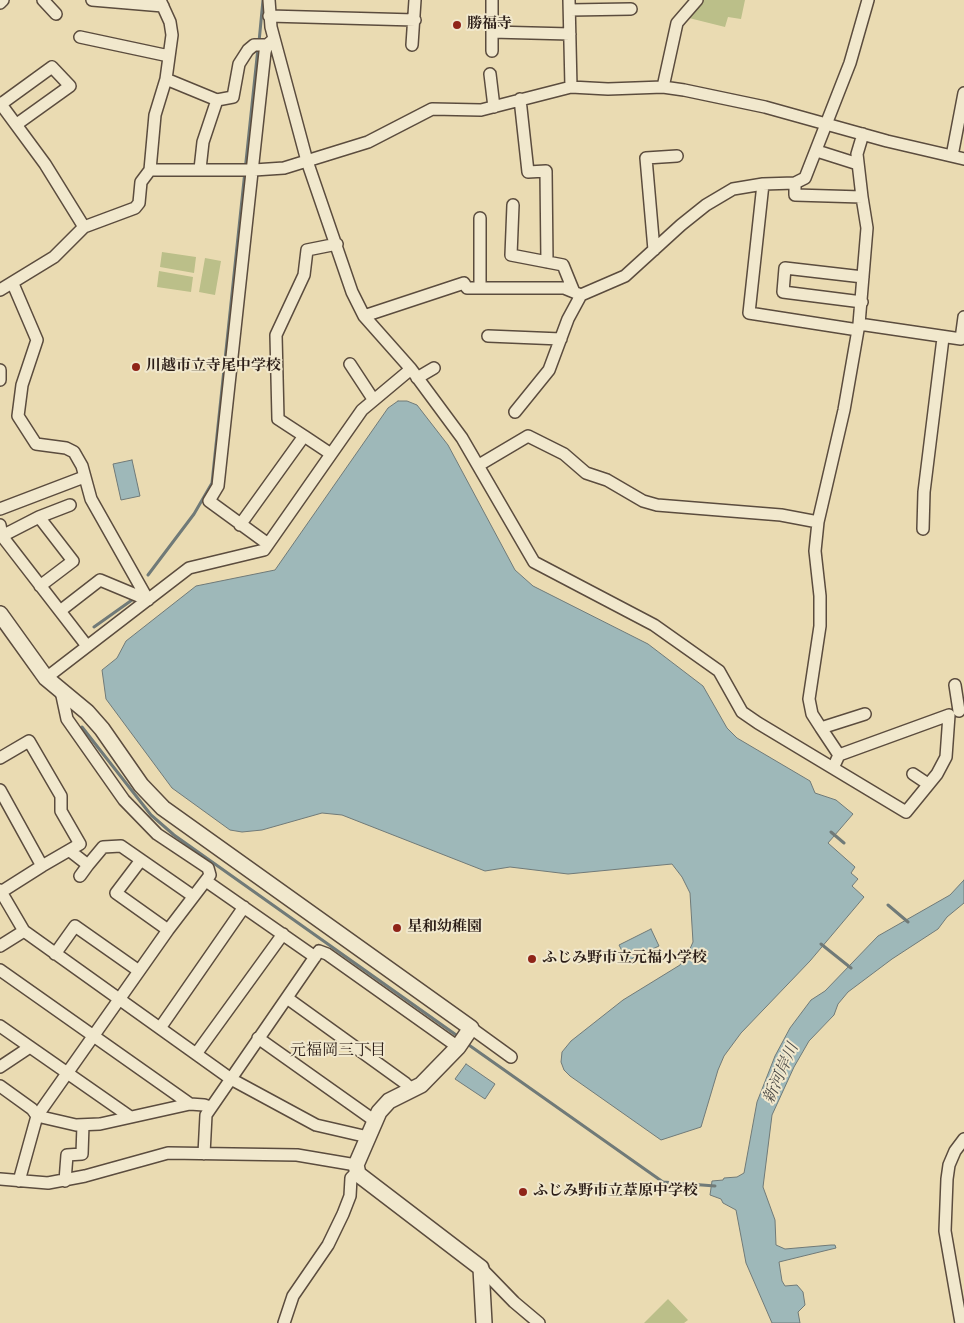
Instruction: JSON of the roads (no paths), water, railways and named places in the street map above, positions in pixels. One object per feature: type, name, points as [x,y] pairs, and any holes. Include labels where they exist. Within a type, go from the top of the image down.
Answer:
[{"type":"street","points":[[0,3],[3,0]]},
{"type":"street","points":[[43,0],[56,14]]},
{"type":"street","points":[[0,290],[13,284],[54,257],[84,227],[135,208],[139,203],[143,177],[150,170],[155,115],[166,79],[171,28],[161,3],[92,0]]},
{"type":"street","points":[[268,544],[209,501],[218,486],[270,42],[269,0]]},
{"type":"street","points":[[412,45],[415,0]]},
{"type":"street","points":[[492,0],[492,51]]},
{"type":"street","points":[[663,87],[677,23],[697,0]]},
{"type":"street","points":[[364,316],[464,283],[467,288],[564,288],[578,293],[625,276],[681,224],[718,197],[733,189],[763,184],[795,183],[805,178],[850,63],[868,0]]},
{"type":"street","points":[[571,87],[569,5],[632,10]]},
{"type":"street","points":[[269,16],[415,20]]},
{"type":"street","points":[[492,32],[570,34]]},
{"type":"street","points":[[80,37],[169,56]]},
{"type":"street","points":[[166,79],[218,100],[233,96],[239,64],[248,50],[254,44],[270,42]]},
{"type":"street","points":[[270,42],[307,161],[352,292],[364,316],[414,374],[452,424],[479,466],[534,562],[654,625],[719,671],[742,712],[906,812],[946,757],[957,712],[955,685]]},
{"type":"street","points":[[17,124],[70,86],[52,67],[0,103],[45,164],[84,227]]},
{"type":"street","points":[[490,74],[494,107]]},
{"type":"street","points":[[150,170],[254,170],[284,168],[368,142],[432,110],[481,110],[571,87],[608,89],[663,87],[765,107],[964,159]]},
{"type":"street","points":[[952,156],[964,93]]},
{"type":"street","points":[[520,99],[528,172],[546,171],[547,262]]},
{"type":"street","points":[[200,169],[203,142],[218,100]]},
{"type":"street","points":[[839,755],[812,714],[809,699],[820,626],[820,596],[815,551],[818,522],[844,410],[862,302],[867,228],[857,154],[863,134]]},
{"type":"street","points":[[817,151],[858,164]]},
{"type":"street","points":[[654,250],[646,158],[677,156]]},
{"type":"street","points":[[795,183],[795,194],[862,197]]},
{"type":"street","points":[[763,184],[749,313],[961,339],[964,317]]},
{"type":"street","points":[[513,205],[512,255],[563,265],[578,293],[549,370],[515,412]]},
{"type":"street","points":[[480,218],[480,287]]},
{"type":"street","points":[[331,454],[278,418],[276,335],[304,275],[307,250],[337,244]]},
{"type":"street","points":[[862,302],[783,292],[785,268],[863,277]]},
{"type":"street","points":[[13,284],[37,340],[22,385],[18,416],[36,444],[66,448],[74,452],[82,466],[91,499],[148,600]]},
{"type":"street","points":[[488,336],[561,338]]},
{"type":"street","points":[[923,529],[924,492],[943,338]]},
{"type":"street","points":[[350,364],[373,399]]},
{"type":"street","points":[[46,678],[189,568],[264,550],[358,416],[373,399],[414,374],[434,368]]},
{"type":"street","points":[[0,370],[0,380]]},
{"type":"street","points":[[240,525],[304,436]]},
{"type":"street","points":[[479,466],[528,436],[564,454],[586,473],[606,480],[643,501],[657,505],[781,515],[818,522]]},
{"type":"street","points":[[0,509],[84,477]]},
{"type":"street","points":[[70,504],[1,533],[87,646]]},
{"type":"street","points":[[39,517],[73,561],[40,586]]},
{"type":"street","points":[[60,611],[100,580],[148,600]]},
{"type":"street","points":[[0,614],[46,678],[86,712],[102,729],[141,785],[163,808],[511,1057]]},
{"type":"street","points":[[19,1181],[37,1116],[168,930],[210,875],[208,868],[157,834],[124,800],[67,719],[61,691]]},
{"type":"street","points":[[834,768],[839,755],[957,712]]},
{"type":"street","points":[[821,728],[865,714]]},
{"type":"street","points":[[2,753],[29,741],[61,796],[61,811],[80,844],[70,852],[0,891],[24,931],[231,1079],[316,1125],[368,1137]]},
{"type":"street","points":[[913,774],[928,784]]},
{"type":"street","points":[[0,790],[42,866]]},
{"type":"street","points":[[80,876],[103,847],[121,846],[193,896]]},
{"type":"street","points":[[70,852],[88,865]]},
{"type":"street","points":[[141,860],[116,893],[168,930]]},
{"type":"street","points":[[206,880],[315,957]]},
{"type":"street","points":[[160,1028],[244,907]]},
{"type":"street","points":[[56,954],[75,926],[139,971]]},
{"type":"street","points":[[0,946],[24,931]]},
{"type":"street","points":[[196,1054],[283,934]]},
{"type":"street","points":[[204,1154],[206,1115],[319,951],[327,954],[458,1047]]},
{"type":"street","points":[[0,970],[190,1104]]},
{"type":"street","points":[[287,998],[412,1090]]},
{"type":"street","points":[[0,1026],[129,1116]]},
{"type":"street","points":[[284,1323],[294,1296],[328,1245],[343,1214],[350,1196],[351,1178],[357,1168],[379,1112],[389,1100],[421,1085],[458,1047],[471,1028]]},
{"type":"street","points":[[258,1038],[375,1121]]},
{"type":"street","points":[[0,1067],[30,1047]]},
{"type":"street","points":[[0,1086],[32,1109],[37,1116],[82,1125],[190,1104],[204,1105],[210,1108]]},
{"type":"street","points":[[65,1181],[67,1155],[82,1154],[82,1125]]},
{"type":"street","points":[[961,1323],[950,1265],[946,1222],[949,1165],[955,1151],[964,1139]]},
{"type":"street","points":[[0,1178],[48,1183],[65,1181],[168,1153],[297,1154],[357,1168]]},
{"type":"street","points":[[357,1168],[358,1174],[481,1268],[514,1302],[539,1323]]},
{"type":"street","points":[[481,1268],[484,1323]]},
{"type":"water","points":[[398,401],[407,401],[417,405],[448,445],[515,570],[533,586],[648,644],[703,686],[727,728],[737,738],[810,781],[815,793],[836,800],[853,814],[828,843],[855,867],[851,873],[858,879],[852,886],[864,897],[810,961],[741,1033],[724,1056],[701,1127],[661,1140],[570,1076],[564,1070],[561,1062],[562,1052],[571,1041],[623,1000],[680,965],[689,951],[693,942],[690,893],[682,877],[672,864],[568,874],[510,867],[485,871],[342,815],[322,813],[262,830],[242,832],[230,830],[172,788],[106,699],[102,670],[117,658],[126,641],[196,586],[275,570],[388,408]]},
{"type":"water","points":[[132,460],[140,496],[121,500],[113,464]]},
{"type":"water","name":"新河岸川","points":[[964,880],[964,903],[947,917],[938,929],[892,959],[848,992],[838,1004],[834,1015],[809,1041],[794,1067],[772,1115],[763,1187],[775,1220],[776,1245],[785,1249],[831,1245],[835,1245],[836,1248],[779,1262],[782,1281],[785,1286],[797,1285],[803,1292],[805,1305],[798,1312],[800,1323],[772,1323],[746,1263],[736,1210],[723,1203],[721,1199],[710,1195],[712,1181],[737,1177],[744,1173],[757,1102],[775,1056],[790,1028],[811,1000],[825,991],[878,936],[950,895]]},
{"type":"water","points":[[651,929],[659,946],[627,961],[619,945]]},
{"type":"water","points":[[466,1064],[495,1084],[485,1099],[455,1079]]},
{"type":"waterway","points":[[259,42],[263,0]]},
{"type":"waterway","points":[[148,575],[194,514],[212,483],[258,48]]},
{"type":"waterway","points":[[94,627],[132,600]]},
{"type":"waterway","points":[[82,727],[151,815],[174,835],[459,1037]]},
{"type":"waterway","points":[[831,832],[844,843]]},
{"type":"waterway","points":[[888,905],[908,922]]},
{"type":"waterway","points":[[821,944],[851,968]]},
{"type":"waterway","points":[[466,1043],[663,1182],[715,1186]]},
{"type":"place","name":"勝福寺","points":[[457,25]]},
{"type":"place","name":"川越市立寺尾中学校","points":[[136,367]]},
{"type":"place","name":"星和幼稚園","points":[[397,928]]},
{"type":"place","name":"ふじみ野市立元福小学校","points":[[532,959]]},
{"type":"place","name":"ふじみ野市立葦原中学校","points":[[523,1192]]},
{"type":"district","name":"元福岡三丁目","points":[[338,1052]]}]
